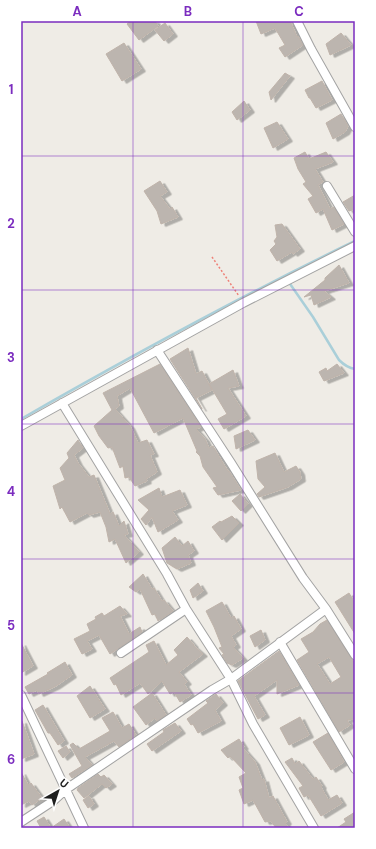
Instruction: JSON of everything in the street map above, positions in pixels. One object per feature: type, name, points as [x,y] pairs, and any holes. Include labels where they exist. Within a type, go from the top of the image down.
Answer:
[{"type":"street","points":[[297,21],[310,49],[355,127]]},
{"type":"street","points":[[327,186],[355,232]]},
{"type":"street","points":[[21,426],[284,282],[355,246]]},
{"type":"street","points":[[158,350],[303,578],[326,609],[355,655]]},
{"type":"street","points":[[62,403],[167,574],[186,609],[231,679],[253,724],[314,828]]},
{"type":"street","points":[[121,654],[186,609]]},
{"type":"street","points":[[21,822],[53,801],[65,790],[212,690],[231,679],[326,609]]},
{"type":"street","points":[[280,642],[355,769]]},
{"type":"street","points":[[21,695],[84,828]]},
{"type":"path","points":[[212,257],[239,296]]},
{"type":"building","points":[[131,21],[155,21],[158,26],[139,40],[127,24]]},
{"type":"building","points":[[256,21],[292,21],[291,23],[297,37],[298,36],[303,45],[285,57],[279,48],[285,45],[275,28],[261,34]]},
{"type":"building","points":[[165,23],[173,34],[164,41],[155,30]]},
{"type":"building","points":[[341,33],[351,45],[330,55],[326,44]]},
{"type":"building","points":[[124,43],[141,69],[122,81],[106,54]]},
{"type":"building","points":[[285,73],[290,76],[271,100],[269,92]]},
{"type":"building","points":[[322,81],[332,100],[316,108],[305,90]]},
{"type":"building","points":[[244,101],[250,110],[237,120],[232,112]]},
{"type":"building","points":[[341,114],[348,126],[345,132],[333,139],[326,123]]},
{"type":"building","points":[[277,122],[288,139],[273,148],[264,128]]},
{"type":"building","points":[[305,152],[309,159],[326,152],[333,162],[315,169],[323,182],[318,185],[330,209],[334,207],[344,224],[332,230],[323,209],[316,213],[308,199],[313,196],[303,184],[306,182],[298,169],[294,158]]},
{"type":"building","points":[[160,181],[167,192],[160,196],[170,209],[172,207],[178,217],[161,224],[157,211],[144,191]]},
{"type":"building","points":[[355,195],[355,209],[349,211],[343,202]]},
{"type":"building","points":[[282,224],[300,249],[277,261],[270,250],[276,244],[274,241],[277,237],[275,225]]},
{"type":"building","points":[[339,265],[349,283],[324,291],[331,297],[314,305],[311,295],[304,297],[325,280],[325,278]]},
{"type":"building","points":[[188,348],[196,374],[202,371],[212,390],[196,398],[202,409],[170,359]]},
{"type":"building","points":[[160,364],[201,427],[196,429],[205,439],[209,448],[213,446],[241,490],[218,495],[213,488],[217,487],[203,467],[200,456],[196,452],[197,451],[183,418],[154,433],[130,388],[117,396],[119,406],[115,409],[130,426],[138,443],[147,440],[154,454],[150,455],[157,472],[146,479],[147,481],[135,486],[129,477],[125,478],[123,466],[120,468],[112,447],[108,448],[94,426],[112,410],[103,393]]},
{"type":"building","points":[[337,364],[344,373],[324,381],[319,372],[326,368],[327,371]]},
{"type":"building","points":[[233,370],[239,386],[228,388],[246,416],[224,429],[218,419],[227,414],[209,384]]},
{"type":"building","points":[[248,430],[255,440],[236,449],[234,436]]},
{"type":"building","points":[[78,440],[83,448],[74,455],[78,463],[89,477],[94,475],[110,514],[113,512],[119,526],[124,521],[128,534],[124,535],[139,552],[126,563],[115,539],[109,542],[106,527],[100,512],[89,515],[87,513],[70,522],[62,507],[60,509],[53,486],[65,480],[60,468],[69,458],[67,453]]},
{"type":"building","points":[[275,453],[284,472],[296,466],[300,472],[301,479],[288,487],[259,497],[257,494],[265,487],[258,479],[256,461]]},
{"type":"building","points":[[159,488],[162,497],[180,490],[187,505],[172,511],[178,520],[158,532],[152,517],[146,525],[141,519],[149,510],[138,500]]},
{"type":"building","points":[[240,494],[248,504],[241,511],[232,501]]},
{"type":"building","points":[[232,516],[239,523],[222,540],[212,527],[220,521],[221,522]]},
{"type":"building","points":[[175,537],[182,546],[188,541],[194,551],[188,555],[191,563],[177,569],[167,563],[162,548]]},
{"type":"building","points":[[143,574],[152,589],[154,588],[162,601],[164,600],[173,611],[158,621],[155,614],[152,615],[140,589],[136,592],[129,587]]},
{"type":"building","points":[[198,583],[203,591],[193,598],[190,590]]},
{"type":"building","points":[[349,593],[355,603],[355,634],[335,602]]},
{"type":"building","points":[[222,602],[231,618],[234,616],[241,629],[231,636],[236,645],[233,647],[243,658],[232,665],[227,663],[222,655],[224,654],[219,648],[222,647],[206,611]]},
{"type":"building","points":[[120,606],[127,614],[120,616],[129,634],[140,627],[142,632],[110,654],[99,635],[87,641],[92,649],[82,654],[74,639],[90,631],[87,624],[96,619],[95,617],[102,613],[104,616]]},
{"type":"building","points":[[327,620],[355,664],[355,719],[347,720],[350,725],[339,732],[297,660],[309,652],[301,639],[313,632],[320,624]],"holes":[[[329,657],[341,677],[330,684],[317,664]]]},
{"type":"building","points":[[261,630],[265,640],[255,647],[250,636]]},
{"type":"building","points":[[187,637],[203,654],[179,672],[187,682],[184,684],[191,695],[180,702],[174,692],[170,694],[162,681],[148,694],[140,683],[121,695],[116,684],[114,685],[110,678],[149,652],[146,645],[154,641],[166,665],[178,655],[174,650]]},
{"type":"building","points":[[21,643],[33,666],[21,673]]},
{"type":"building","points":[[279,651],[299,685],[277,694],[277,680],[254,696],[265,715],[258,719],[238,681]]},
{"type":"building","points":[[65,662],[72,675],[56,686],[39,694],[37,690],[29,694],[25,687]]},
{"type":"building","points":[[90,686],[105,709],[90,718],[77,696]]},
{"type":"building","points":[[152,693],[166,715],[157,721],[155,718],[146,725],[133,707]]},
{"type":"building","points":[[216,694],[223,703],[215,710],[221,721],[198,733],[193,724],[191,725],[187,719],[208,703],[206,701]]},
{"type":"building","points":[[43,705],[64,741],[58,745],[50,733],[48,733],[35,710]]},
{"type":"building","points":[[113,712],[122,728],[129,724],[136,735],[119,747],[114,741],[85,757],[92,765],[72,778],[69,774],[82,766],[70,745],[73,743],[79,749],[110,731],[102,718]]},
{"type":"building","points":[[300,717],[309,735],[289,745],[280,728]]},
{"type":"building","points":[[21,721],[34,754],[21,759]]},
{"type":"building","points":[[175,723],[181,731],[152,751],[147,744],[164,732],[163,730]]},
{"type":"building","points":[[328,733],[344,762],[331,770],[313,742]]},
{"type":"building","points":[[239,739],[244,747],[242,747],[255,762],[262,780],[264,779],[269,798],[273,796],[287,822],[285,823],[289,828],[276,828],[271,821],[265,822],[253,800],[244,804],[239,790],[243,788],[239,777],[246,773],[230,756],[228,758],[221,750]]},
{"type":"building","points":[[66,746],[70,752],[63,758],[58,751]]},
{"type":"building","points":[[292,758],[295,764],[299,761],[313,779],[316,777],[328,800],[337,795],[342,803],[321,816],[308,795],[304,797],[299,788],[303,786],[285,762]]},
{"type":"building","points":[[21,772],[28,785],[31,783],[42,798],[32,805],[29,801],[21,805]]},
{"type":"building","points":[[98,774],[101,777],[104,775],[112,784],[106,788],[102,784],[84,798],[77,790],[78,788]]},
{"type":"building","points":[[89,796],[94,804],[88,808],[83,800]]},
{"type":"building","points":[[355,812],[355,828],[337,828],[346,822],[344,819]]},
{"type":"building","points":[[44,817],[51,828],[41,828],[37,821]]},
{"type":"building","points":[[64,819],[70,828],[51,828]]},
{"type":"waterway","points":[[21,419],[186,327],[355,241]]},
{"type":"waterway","points":[[288,281],[313,317],[339,360],[346,366],[355,369]]}]
